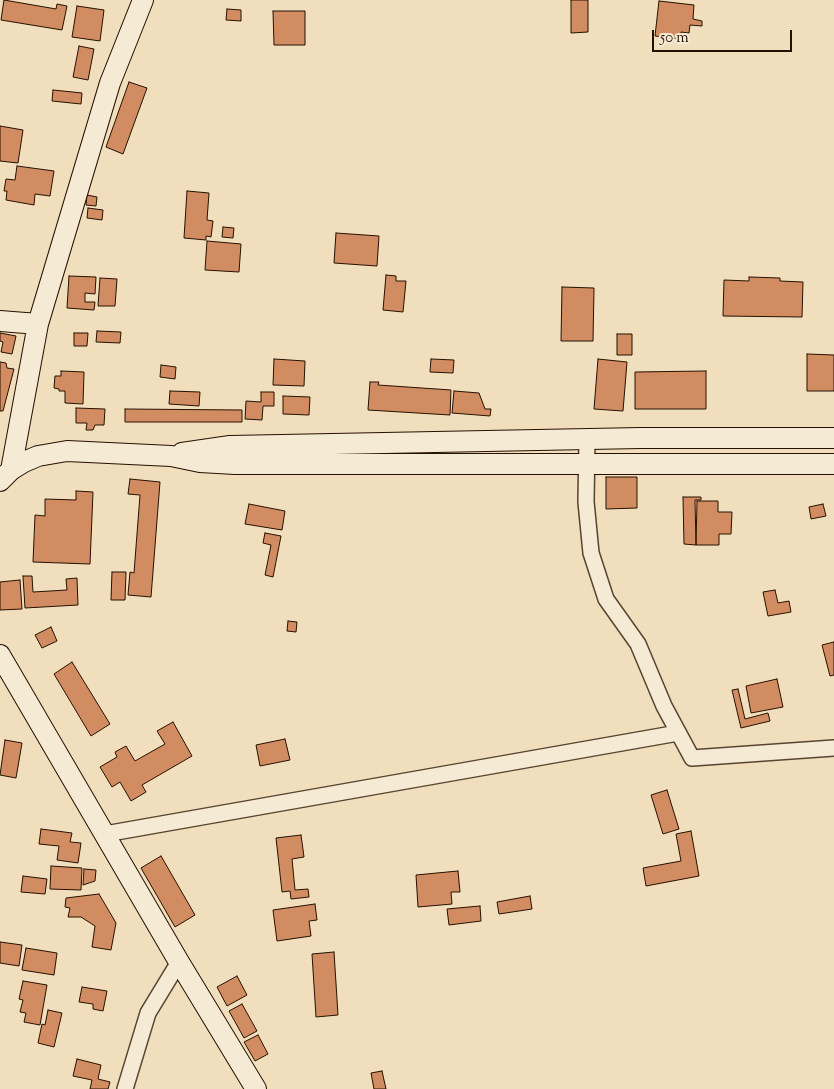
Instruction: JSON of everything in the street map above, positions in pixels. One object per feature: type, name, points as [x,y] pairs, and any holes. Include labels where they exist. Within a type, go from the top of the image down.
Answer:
[{"type":"main road","points":[[6,476],[38,324],[110,83],[143,0]]},
{"type":"main road","points":[[0,321],[38,324]]},
{"type":"main road","points":[[171,456],[230,446],[834,438]]},
{"type":"main road","points":[[6,476],[38,456],[67,451],[171,456],[200,462],[235,464],[834,464]]},
{"type":"main road","points":[[0,655],[179,962],[256,1089]]},
{"type":"street","points":[[587,440],[586,502],[592,553],[606,598],[638,644],[664,706],[692,758],[834,748]]},
{"type":"street","points":[[104,834],[678,733]]},
{"type":"street","points":[[125,1089],[148,1012],[179,962]]},
{"type":"building","points":[[4,0],[56,9],[57,4],[67,6],[62,30],[1,20]]},
{"type":"building","points":[[571,0],[588,0],[588,32],[571,33]]},
{"type":"building","points":[[659,1],[694,5],[693,19],[702,21],[702,26],[690,25],[689,33],[681,32],[681,39],[655,36]]},
{"type":"building","points":[[77,6],[104,10],[100,41],[72,37]]},
{"type":"building","points":[[227,9],[241,10],[241,21],[226,20]]},
{"type":"building","points":[[273,11],[305,11],[305,45],[274,45]]},
{"type":"building","points":[[79,46],[94,49],[88,80],[73,77]]},
{"type":"building","points":[[129,82],[147,88],[123,154],[106,147]]},
{"type":"building","points":[[53,90],[82,93],[81,104],[52,101]]},
{"type":"building","points":[[0,126],[23,130],[18,163],[0,161]]},
{"type":"building","points":[[17,166],[54,171],[50,196],[35,194],[34,205],[6,200],[7,191],[4,191],[6,179],[15,180]]},
{"type":"building","points":[[187,191],[209,193],[207,220],[213,221],[211,237],[206,236],[206,240],[184,238]]},
{"type":"building","points":[[87,195],[97,197],[96,206],[86,205]]},
{"type":"building","points":[[88,208],[103,210],[102,220],[87,218]]},
{"type":"building","points":[[223,227],[234,228],[233,238],[222,237]]},
{"type":"building","points":[[336,233],[379,236],[377,266],[334,263]]},
{"type":"building","points":[[207,241],[241,244],[239,272],[205,270]]},
{"type":"building","points":[[386,275],[396,276],[396,281],[406,281],[403,312],[383,310]]},
{"type":"building","points":[[69,276],[96,277],[95,294],[85,293],[85,302],[95,302],[94,310],[67,308]]},
{"type":"building","points":[[749,277],[780,278],[780,281],[803,282],[802,317],[723,316],[724,280],[749,281]]},
{"type":"building","points":[[100,278],[117,279],[115,306],[98,306]]},
{"type":"building","points":[[562,287],[594,288],[593,341],[561,341]]},
{"type":"building","points":[[97,331],[121,332],[120,343],[96,342]]},
{"type":"building","points":[[0,333],[16,336],[12,354],[1,352],[3,342],[0,341]]},
{"type":"building","points":[[74,333],[88,333],[87,346],[74,346]]},
{"type":"building","points":[[617,334],[632,334],[632,355],[617,355]]},
{"type":"building","points":[[807,354],[834,355],[834,391],[807,391]]},
{"type":"building","points":[[274,359],[305,361],[304,386],[273,385]]},
{"type":"building","points":[[431,359],[454,360],[453,373],[430,372]]},
{"type":"building","points":[[598,359],[627,362],[623,411],[594,409]]},
{"type":"building","points":[[0,362],[6,363],[7,368],[14,369],[3,411],[0,411]]},
{"type":"building","points":[[161,365],[176,367],[175,379],[160,377]]},
{"type":"building","points":[[61,371],[84,372],[83,404],[65,403],[65,391],[59,391],[59,389],[54,388],[55,376],[61,376]]},
{"type":"building","points":[[706,371],[706,409],[635,409],[635,372]]},
{"type":"building","points":[[370,382],[379,382],[378,385],[451,390],[450,415],[368,410]]},
{"type":"building","points":[[170,391],[200,392],[199,406],[169,404]]},
{"type":"building","points":[[454,391],[479,393],[485,409],[491,409],[490,416],[452,413]]},
{"type":"building","points":[[261,392],[274,392],[274,406],[263,406],[262,420],[245,419],[246,401],[261,402]]},
{"type":"building","points":[[283,396],[310,397],[309,415],[283,414]]},
{"type":"building","points":[[76,408],[105,409],[104,425],[95,425],[93,430],[86,430],[87,423],[76,423]]},
{"type":"building","points":[[125,409],[242,410],[242,422],[125,422]]},
{"type":"building","points":[[606,477],[637,477],[637,508],[606,509]]},
{"type":"building","points":[[130,479],[160,482],[151,597],[128,595],[130,572],[134,573],[140,495],[128,494]]},
{"type":"building","points":[[76,491],[93,492],[90,564],[33,562],[35,515],[45,516],[45,499],[76,500]]},
{"type":"building","points":[[683,497],[701,497],[701,500],[695,500],[696,545],[684,544]]},
{"type":"building","points":[[697,501],[718,501],[718,512],[732,512],[731,534],[719,534],[719,545],[696,545]]},
{"type":"building","points":[[249,504],[285,511],[282,530],[245,524]]},
{"type":"building","points":[[823,504],[826,516],[811,519],[809,507]]},
{"type":"building","points":[[265,533],[281,536],[273,577],[265,575],[271,545],[263,543]]},
{"type":"building","points":[[112,572],[126,572],[125,600],[111,600]]},
{"type":"building","points":[[23,576],[32,576],[33,592],[67,590],[66,579],[77,578],[78,605],[25,608]]},
{"type":"building","points":[[20,580],[22,609],[0,610],[0,582]]},
{"type":"building","points":[[775,590],[778,603],[789,601],[791,612],[768,616],[763,592]]},
{"type":"building","points":[[288,621],[297,622],[296,632],[287,631]]},
{"type":"building","points":[[51,627],[57,641],[42,648],[35,635]]},
{"type":"building","points":[[834,642],[834,675],[830,676],[822,645]]},
{"type":"building","points":[[72,662],[110,724],[91,736],[54,674]]},
{"type":"building","points":[[777,679],[783,707],[751,713],[746,686]]},
{"type":"building","points":[[738,689],[745,719],[768,713],[770,721],[741,728],[732,690]]},
{"type":"building","points":[[173,722],[192,756],[142,785],[146,792],[131,801],[120,782],[112,787],[100,767],[117,757],[115,752],[126,746],[135,761],[165,744],[157,731]]},
{"type":"building","points":[[285,739],[290,760],[260,766],[256,745]]},
{"type":"building","points":[[5,740],[22,743],[16,778],[0,775]]},
{"type":"building","points":[[667,790],[679,829],[663,834],[651,795]]},
{"type":"building","points":[[41,829],[72,833],[70,842],[81,843],[78,863],[57,860],[59,846],[39,844]]},
{"type":"building","points":[[691,831],[699,876],[646,886],[643,868],[681,861],[676,834]]},
{"type":"building","points":[[301,835],[304,857],[292,859],[295,890],[308,889],[309,897],[291,899],[290,891],[282,892],[276,838]]},
{"type":"building","points":[[161,856],[195,915],[175,927],[141,868]]},
{"type":"building","points":[[51,866],[82,868],[81,890],[50,889]]},
{"type":"building","points":[[84,869],[96,870],[95,881],[83,885]]},
{"type":"building","points":[[458,871],[460,892],[451,892],[452,904],[418,907],[416,875]]},
{"type":"building","points":[[23,876],[47,879],[45,894],[21,892]]},
{"type":"building","points":[[99,894],[116,923],[111,950],[92,947],[95,926],[81,917],[68,917],[70,908],[65,907],[66,898]]},
{"type":"building","points":[[530,896],[532,909],[499,914],[497,902]]},
{"type":"building","points":[[315,904],[317,920],[309,921],[311,936],[277,941],[273,910]]},
{"type":"building","points":[[480,906],[481,921],[449,925],[447,909]]},
{"type":"building","points":[[0,942],[22,945],[19,966],[0,963]]},
{"type":"building","points":[[26,948],[57,953],[54,975],[22,970]]},
{"type":"building","points":[[334,952],[338,1015],[316,1017],[312,954]]},
{"type":"building","points":[[237,976],[247,995],[227,1006],[217,987]]},
{"type":"building","points":[[23,981],[47,985],[40,1025],[24,1022],[26,1013],[20,1012],[23,1000],[19,999]]},
{"type":"building","points":[[82,987],[107,991],[103,1011],[93,1009],[93,1004],[79,1002]]},
{"type":"building","points":[[242,1004],[257,1031],[244,1038],[229,1011]]},
{"type":"building","points":[[48,1010],[62,1013],[54,1047],[38,1043],[42,1024],[45,1025]]},
{"type":"building","points":[[258,1035],[268,1054],[255,1061],[244,1042]]},
{"type":"building","points":[[77,1059],[101,1065],[98,1079],[110,1082],[108,1089],[90,1089],[92,1080],[73,1076]]},
{"type":"building","points":[[382,1071],[386,1089],[374,1089],[371,1073]]}]
